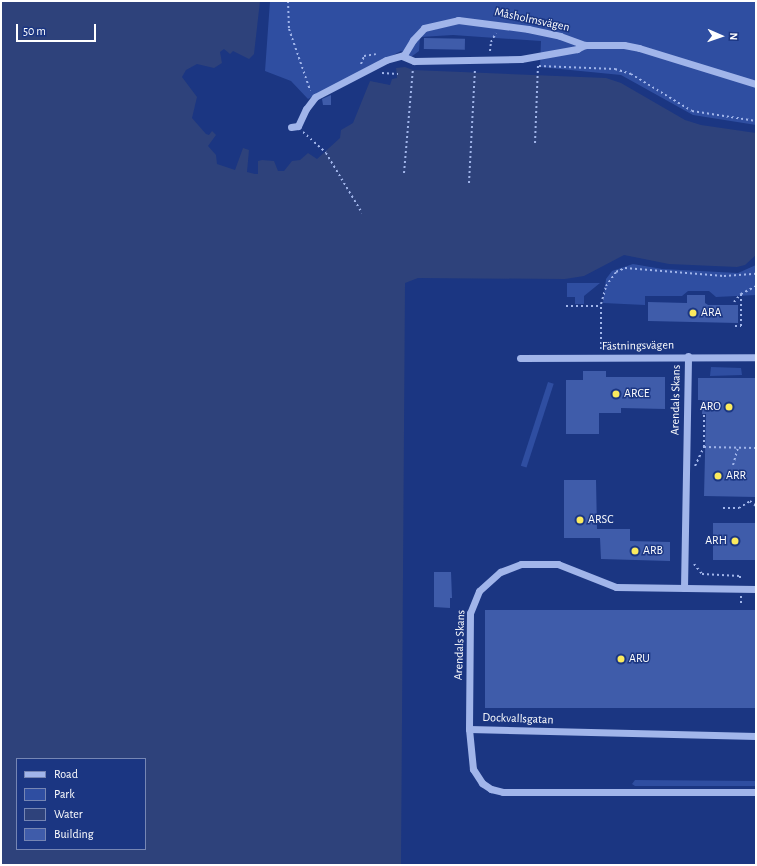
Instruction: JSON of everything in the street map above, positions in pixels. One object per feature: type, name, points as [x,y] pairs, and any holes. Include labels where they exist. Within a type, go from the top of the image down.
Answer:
[{"type":"street","name":"Måsholmsvägen","points":[[402,56],[418,33],[434,24],[464,20],[560,36],[585,45],[624,45],[639,48],[756,84]]},
{"type":"street","points":[[295,127],[306,108],[316,97],[386,60],[402,56],[414,61],[490,60],[539,57],[577,49],[585,45]]},
{"type":"street","name":"Fästningsvägen","points":[[520,358],[688,356],[756,357]]},
{"type":"street","name":"Arendals Skans","points":[[684,588],[688,356]]},
{"type":"street","name":"Arendals Skans","points":[[469,728],[470,613],[480,591],[494,575],[521,564],[558,564],[616,587],[756,589]]},
{"type":"street","name":"Dockvallsgatan","points":[[756,736],[469,728],[472,769],[482,783],[491,789],[503,792],[756,792]]},
{"type":"path","points":[[288,1],[288,22],[293,42],[304,76],[316,97]]},
{"type":"path","points":[[490,60],[491,42],[500,25]]},
{"type":"path","points":[[538,66],[615,69],[631,74],[692,111],[756,121]]},
{"type":"path","points":[[404,173],[413,70]]},
{"type":"path","points":[[469,183],[474,72]]},
{"type":"path","points":[[535,144],[537,74]]},
{"type":"path","points":[[295,127],[326,153],[362,213]]},
{"type":"path","points":[[602,357],[601,306],[610,278],[625,268],[724,276],[756,274]]},
{"type":"path","points":[[734,302],[741,294],[756,286]]},
{"type":"path","points":[[735,326],[741,326],[741,294]]},
{"type":"path","points":[[566,306],[601,306]]},
{"type":"path","points":[[694,468],[704,447],[704,415]]},
{"type":"path","points":[[704,447],[756,448]]},
{"type":"path","points":[[733,465],[738,448]]},
{"type":"path","points":[[723,508],[739,508],[750,501],[756,506]]},
{"type":"path","points":[[693,556],[693,564],[702,574],[740,576],[741,604]]},
{"type":"green space","points":[[270,1],[756,1],[756,125],[693,115],[621,75],[540,67],[541,41],[453,35],[420,37],[419,51],[411,57],[401,51],[308,99],[291,81],[265,71]]},
{"type":"green space","points":[[633,264],[662,269],[738,273],[756,265],[756,295],[716,297],[709,291],[688,291],[682,296],[645,296],[645,305],[603,303],[606,279],[612,271]]},
{"type":"green space","points":[[567,283],[600,283],[584,296],[584,304],[575,304],[575,297],[567,297]]},
{"type":"green space","points":[[711,367],[741,368],[742,375],[710,376]]},
{"type":"green space","points":[[548,382],[554,384],[527,468],[521,466]]},
{"type":"green space","points":[[635,780],[756,781],[756,786],[635,786],[632,784]]},
{"type":"water","points":[[1,1],[260,1],[254,54],[249,59],[233,51],[230,54],[224,49],[220,52],[222,63],[214,68],[197,64],[186,70],[182,77],[197,97],[192,118],[206,134],[209,135],[212,131],[216,135],[208,146],[216,155],[217,164],[235,170],[243,148],[249,150],[247,172],[255,174],[258,174],[258,161],[262,160],[274,161],[278,171],[284,171],[292,161],[300,160],[308,153],[317,159],[340,138],[341,130],[353,123],[370,81],[390,85],[392,79],[397,78],[396,68],[405,67],[413,70],[606,78],[621,83],[685,120],[701,125],[756,133],[756,255],[745,265],[737,267],[669,264],[624,255],[584,276],[565,279],[418,278],[405,283],[401,865],[1,865]]},
{"type":"building","points":[[424,38],[465,39],[465,50],[424,49]]},
{"type":"building","points":[[331,95],[331,105],[323,105],[322,99]]},
{"type":"building","name":"ARA","points":[[687,295],[705,295],[705,303],[708,305],[738,305],[738,323],[648,321],[648,302],[687,303]]},
{"type":"building","name":"ARCE","points":[[583,371],[606,371],[606,377],[665,377],[665,409],[621,408],[621,413],[599,413],[599,434],[566,434],[566,380],[583,380]]},
{"type":"building","points":[[698,378],[756,378],[756,497],[704,496],[706,414],[702,414],[702,400],[698,400]]},
{"type":"building","points":[[564,480],[596,480],[597,529],[630,529],[630,541],[670,542],[670,561],[601,559],[600,538],[564,538]]},
{"type":"building","name":"ARH","points":[[713,523],[756,523],[756,560],[713,560]]},
{"type":"building","points":[[434,572],[451,572],[452,598],[450,598],[450,608],[434,607]]},
{"type":"building","name":"ARU","points":[[485,610],[756,610],[756,708],[485,708]]},
{"type":"place","name":"ARA","points":[[693,313]]},
{"type":"place","name":"ARCE","points":[[616,394]]},
{"type":"place","name":"ARO","points":[[729,407]]},
{"type":"place","name":"ARR","points":[[718,476]]},
{"type":"place","name":"ARSC","points":[[580,520]]},
{"type":"place","name":"ARH","points":[[735,541]]},
{"type":"place","name":"ARB","points":[[635,551]]},
{"type":"place","name":"ARU","points":[[621,659]]}]
